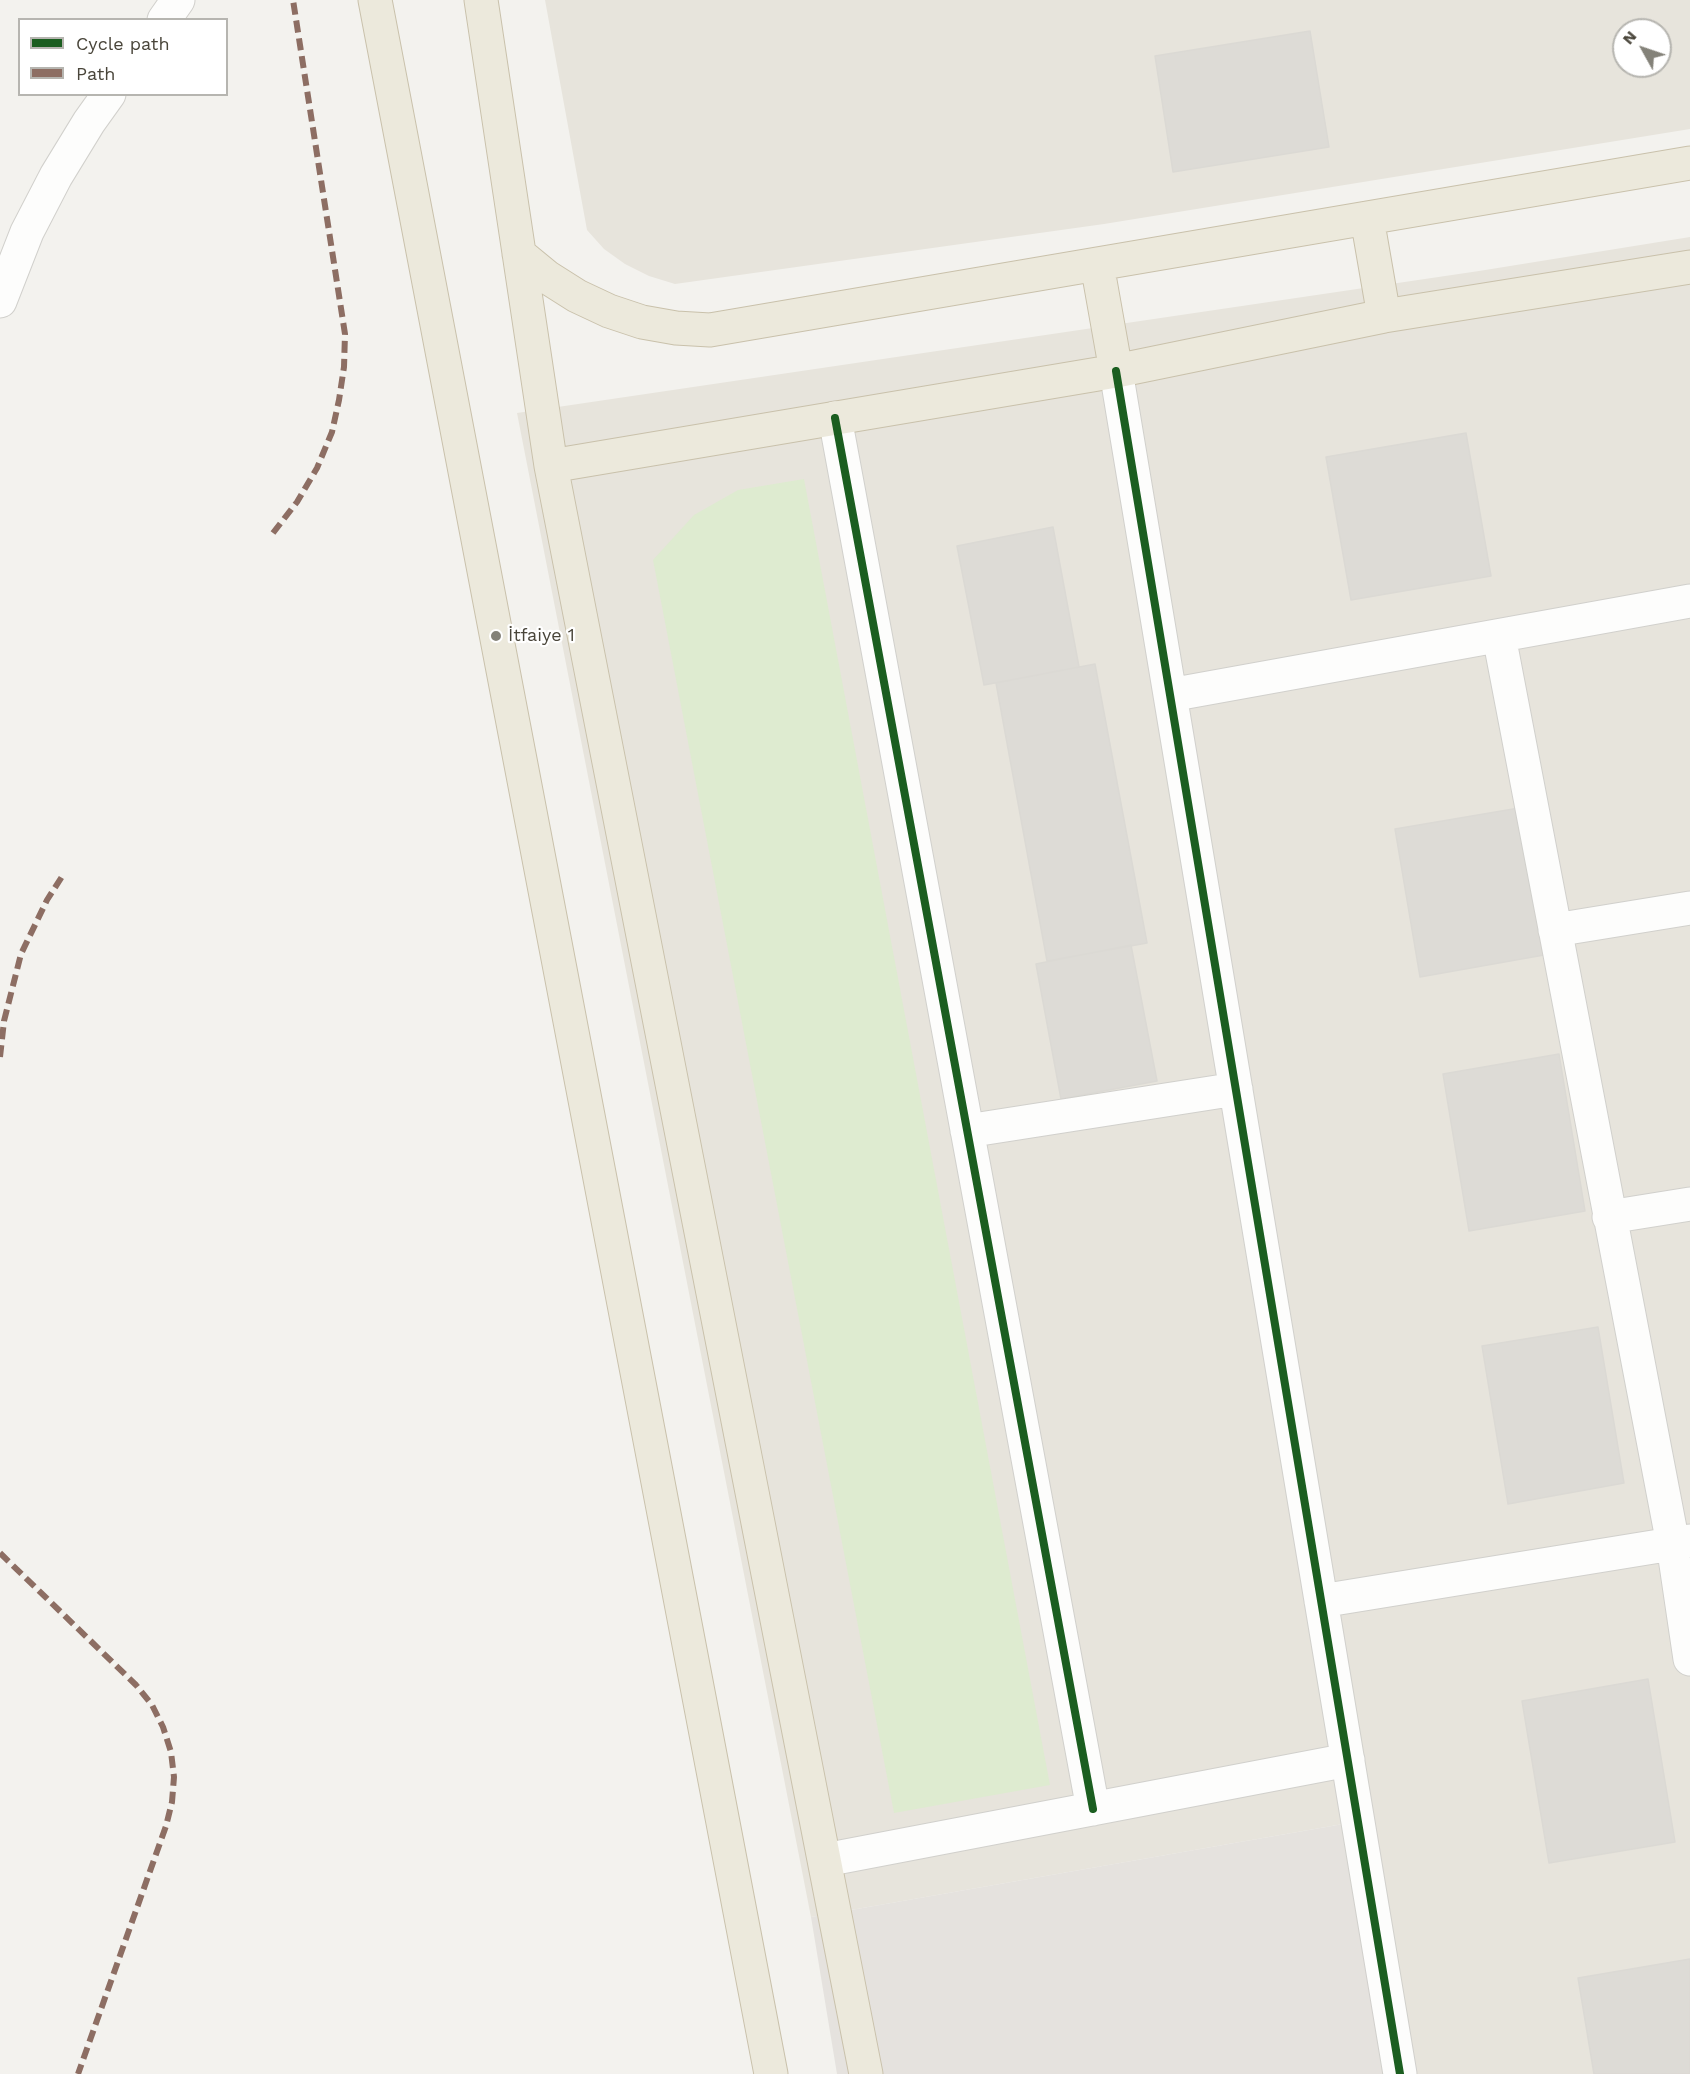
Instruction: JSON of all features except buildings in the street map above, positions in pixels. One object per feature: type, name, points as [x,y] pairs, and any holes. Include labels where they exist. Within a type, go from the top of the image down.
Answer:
[{"type":"highway","points":[[375,0],[771,2074]]},
{"type":"highway","points":[[481,0],[550,466],[866,2074]]},
{"type":"highway","points":[[519,254],[547,277],[577,296],[609,311],[642,322],[710,330],[1690,163]]},
{"type":"highway","points":[[1367,218],[1384,316]]},
{"type":"highway","points":[[1097,264],[1116,371]]},
{"type":"highway","points":[[550,466],[1116,371],[1384,316],[1690,267]]},
{"type":"street","points":[[165,18],[178,0]]},
{"type":"street","points":[[0,301],[27,232],[56,176],[108,96]]},
{"type":"street","points":[[1116,371],[1400,2074]]},
{"type":"street","points":[[835,418],[1093,1809]]},
{"type":"street","points":[[1170,695],[1690,602]]},
{"type":"street","points":[[1499,636],[1609,1217],[1681,1543],[1690,1659]]},
{"type":"street","points":[[1555,930],[1690,908]]},
{"type":"street","points":[[967,1131],[1236,1089]]},
{"type":"street","points":[[1609,1217],[1690,1204]]},
{"type":"street","points":[[1321,1601],[1681,1543]]},
{"type":"street","points":[[825,1860],[1348,1760]]},
{"type":"shaded area","points":[[545,0],[1690,0],[1690,129],[1104,224],[675,284],[649,276],[625,264],[604,249],[587,230]]},
{"type":"shaded area","points":[[1690,237],[1690,2074],[1408,2074],[1349,1823],[811,1917],[517,413],[1479,271]]},
{"type":"shaded area","points":[[1349,1823],[1408,2074],[837,2074],[811,1917]]},
{"type":"green space","points":[[804,479],[1050,1785],[894,1813],[653,560],[694,515],[738,490]]},
{"type":"marked path","points":[[273,533],[297,502],[317,468],[332,432],[344,367],[345,334],[293,0]]},
{"type":"marked path","points":[[0,1057],[4,1021],[21,954],[47,900],[63,875]]},
{"type":"marked path","points":[[0,1553],[136,1685],[152,1705],[163,1727],[171,1752],[174,1777],[172,1802],[166,1826],[78,2074]]},
{"type":"cycle path","points":[[1116,371],[1400,2074]]},
{"type":"cycle path","points":[[835,418],[1093,1809]]},
{"type":"place","name":"İtfaiye 1","points":[[496,636]]}]
